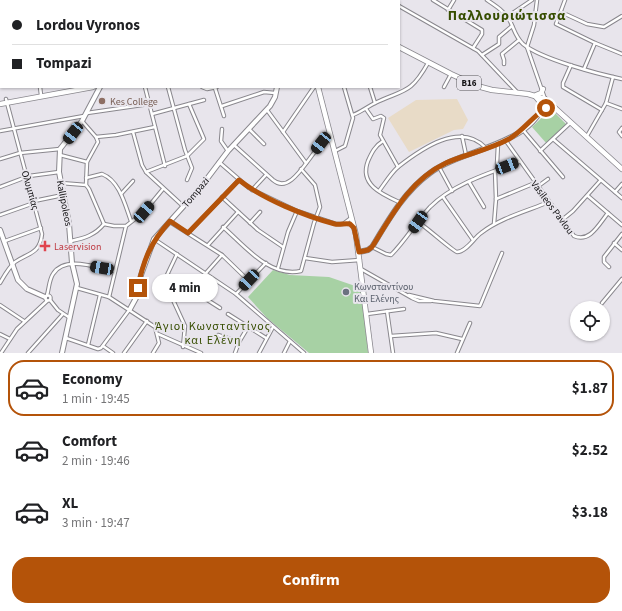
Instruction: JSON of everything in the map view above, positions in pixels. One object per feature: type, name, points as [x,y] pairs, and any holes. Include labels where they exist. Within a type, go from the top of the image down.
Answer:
[{"type":"main road","name":"B16","points":[[400,48],[451,74],[486,88],[534,95],[545,99],[622,169]]},
{"type":"main road","points":[[0,104],[41,92],[76,88]]},
{"type":"main road","points":[[41,92],[83,88]]},
{"type":"main road","points":[[318,88],[353,222],[359,252],[371,353]]},
{"type":"main road","points":[[534,95],[540,94],[543,89]]},
{"type":"main road","points":[[534,95],[540,101],[540,112]]},
{"type":"main road","points":[[0,100],[7,101]]},
{"type":"main road","points":[[540,112],[549,106],[555,107]]},
{"type":"street","points":[[433,0],[482,30],[482,34],[473,48]]},
{"type":"street","points":[[448,10],[454,0]]},
{"type":"street","points":[[487,0],[500,8],[507,17],[519,40],[527,47],[571,65],[622,79]]},
{"type":"street","points":[[507,17],[532,0]]},
{"type":"street","points":[[359,252],[368,250],[372,247],[400,202],[412,187],[438,167],[466,155],[506,141],[522,130],[540,112],[545,99],[543,89],[527,47],[534,25],[537,0]]},
{"type":"street","points":[[565,0],[556,24],[622,54]]},
{"type":"street","points":[[400,7],[473,48],[482,55],[517,92]]},
{"type":"street","points":[[561,12],[588,24],[604,27],[622,16]]},
{"type":"street","points":[[482,55],[498,44],[498,37],[512,26]]},
{"type":"street","points":[[504,64],[502,55],[519,40]]},
{"type":"street","points":[[584,69],[595,43]]},
{"type":"street","points":[[530,55],[533,52],[540,53]]},
{"type":"street","points":[[353,115],[375,103],[408,89],[420,77],[428,63]]},
{"type":"street","points":[[571,65],[563,83],[563,87],[602,110]]},
{"type":"street","points":[[444,87],[451,74]]},
{"type":"street","points":[[587,138],[606,103],[613,77]]},
{"type":"street","name":"Kallipoleos","points":[[62,353],[76,288],[76,279],[72,263],[71,241],[59,172],[59,155],[60,149],[82,121],[99,88]]},
{"type":"street","points":[[145,88],[165,166]]},
{"type":"street","points":[[168,88],[173,109],[192,168],[187,180]]},
{"type":"street","points":[[216,88],[224,116]]},
{"type":"street","name":"Tompazi","points":[[103,346],[130,309],[136,298],[144,263],[154,239],[184,206],[228,150],[267,110],[276,93],[277,88]]},
{"type":"street","points":[[283,132],[313,88]]},
{"type":"street","points":[[335,151],[345,146],[353,115],[344,88]]},
{"type":"street","points":[[370,88],[375,103]]},
{"type":"street","points":[[222,106],[264,92],[276,93]]},
{"type":"street","points":[[152,114],[204,100]]},
{"type":"street","name":"Ολυμπίας","points":[[7,101],[41,228],[41,241],[36,248],[28,256],[12,265]]},
{"type":"street","points":[[606,103],[622,109]]},
{"type":"street","points":[[0,131],[86,114],[149,104]]},
{"type":"street","points":[[146,172],[165,166],[187,156],[204,139],[188,104]]},
{"type":"street","points":[[366,109],[373,119],[381,116],[384,118],[379,132],[398,167]]},
{"type":"street","points":[[267,110],[306,163]]},
{"type":"street","points":[[82,121],[96,137],[98,144],[87,162],[86,185],[104,224]]},
{"type":"street","points":[[540,151],[571,122]]},
{"type":"street","points":[[96,137],[133,132],[155,127]]},
{"type":"street","points":[[622,128],[619,132],[622,136]]},
{"type":"street","points":[[222,129],[221,141],[228,150]]},
{"type":"street","points":[[249,129],[264,144]]},
{"type":"street","points":[[522,130],[563,177]]},
{"type":"street","points":[[133,132],[142,165],[146,172],[163,189],[184,206]]},
{"type":"street","points":[[379,191],[398,167],[441,140],[451,136],[462,136],[474,139],[486,148]]},
{"type":"street","points":[[462,136],[466,155]]},
{"type":"street","points":[[234,145],[266,175],[278,184],[283,185],[292,180],[323,141],[331,137]]},
{"type":"street","points":[[553,139],[600,181],[622,198]]},
{"type":"street","points":[[383,141],[373,151],[365,171],[369,184],[400,202]]},
{"type":"street","name":"Vasileos Pavlou","points":[[506,141],[519,162],[572,234],[585,238],[589,236],[608,213]]},
{"type":"street","points":[[497,164],[498,144]]},
{"type":"street","points":[[0,159],[20,153],[60,149]]},
{"type":"street","points":[[59,155],[87,162]]},
{"type":"street","points":[[219,161],[252,190],[297,211],[336,224],[353,222]]},
{"type":"street","points":[[372,247],[390,255],[406,240],[431,206],[443,197],[469,182],[519,162]]},
{"type":"street","points":[[438,167],[452,191]]},
{"type":"street","points":[[223,227],[255,257],[278,268],[300,272],[320,207],[317,191],[312,180],[301,169]]},
{"type":"street","points":[[494,224],[496,199],[495,171]]},
{"type":"street","points":[[0,187],[27,178],[59,172]]},
{"type":"street","points":[[86,178],[97,174],[106,176],[114,183],[121,194],[131,221]]},
{"type":"street","points":[[252,190],[266,175]]},
{"type":"street","points":[[537,187],[548,179]]},
{"type":"street","points":[[188,233],[239,180]]},
{"type":"street","points":[[121,194],[133,181]]},
{"type":"street","points":[[562,220],[588,196],[600,181]]},
{"type":"street","points":[[469,182],[484,207]]},
{"type":"street","points":[[61,183],[86,185]]},
{"type":"street","points":[[496,199],[535,183]]},
{"type":"street","points":[[615,192],[622,184]]},
{"type":"street","points":[[109,297],[126,226],[144,212],[163,189]]},
{"type":"street","points":[[0,215],[34,202],[63,196]]},
{"type":"street","points":[[588,196],[622,225]]},
{"type":"street","points":[[222,197],[250,223],[283,247]]},
{"type":"street","points":[[443,197],[473,240]]},
{"type":"street","points":[[418,222],[433,232],[455,252],[462,251],[473,240],[494,224],[549,202]]},
{"type":"street","points":[[278,268],[283,247],[297,211]]},
{"type":"street","points":[[208,245],[238,212]]},
{"type":"street","points":[[250,223],[260,212]]},
{"type":"street","points":[[343,224],[349,221],[351,215]]},
{"type":"street","points":[[170,221],[222,255],[249,280]]},
{"type":"street","points":[[347,223],[354,228]]},
{"type":"street","points":[[104,224],[126,226]]},
{"type":"street","points":[[71,241],[88,237],[95,233],[104,224]]},
{"type":"street","points":[[4,242],[41,228]]},
{"type":"street","points":[[0,230],[18,280],[24,287],[47,298],[63,314],[70,318]]},
{"type":"street","points":[[609,267],[604,259],[614,243],[622,234]]},
{"type":"street","points":[[154,239],[236,294],[304,353]]},
{"type":"street","points":[[614,243],[622,250]]},
{"type":"street","points":[[177,254],[168,275],[166,288],[185,326],[184,347]]},
{"type":"street","points":[[361,269],[418,298],[480,306],[502,254]]},
{"type":"street","points":[[206,273],[222,255]]},
{"type":"street","points":[[305,258],[332,262],[360,260]]},
{"type":"street","points":[[1,353],[24,321],[47,298],[53,274],[64,265],[72,263],[115,271]]},
{"type":"street","points":[[236,294],[266,263]]},
{"type":"street","points":[[0,283],[1,278],[12,265]]},
{"type":"street","points":[[168,275],[220,308]]},
{"type":"street","points":[[604,301],[622,279]]},
{"type":"street","points":[[76,288],[109,297],[130,309],[156,328],[158,334],[158,344],[153,353]]},
{"type":"street","points":[[88,345],[100,295]]},
{"type":"street","points":[[0,305],[24,321]]},
{"type":"street","points":[[366,314],[404,309]]},
{"type":"street","points":[[387,311],[393,353]]},
{"type":"street","points":[[28,353],[63,314]]},
{"type":"street","points":[[228,314],[266,338]]},
{"type":"street","points":[[124,353],[147,321]]},
{"type":"street","points":[[457,353],[470,323]]},
{"type":"street","points":[[235,353],[239,342],[248,327]]},
{"type":"street","points":[[259,353],[273,327]]},
{"type":"street","points":[[391,336],[436,333],[462,339]]},
{"type":"street","points":[[0,334],[10,340]]},
{"type":"street","points":[[158,334],[194,352],[201,353]]},
{"type":"street","points":[[218,335],[239,342]]},
{"type":"street","points":[[66,338],[98,349],[103,346],[112,353]]},
{"type":"street","points":[[284,353],[290,341]]},
{"type":"shaded area","points":[[457,99],[468,120],[463,129],[454,130],[409,152],[388,118],[416,100]]},
{"type":"green space","points":[[551,109],[567,125],[547,144],[532,127]]},
{"type":"green space","points":[[273,270],[290,275],[329,277],[361,288],[368,353],[309,353],[267,318],[248,297]]},
{"type":"place","name":"Kes College","points":[[102,101]]},
{"type":"place","name":"Laservision","points":[[45,246]]},
{"type":"place","name":"Κωνσταντίνου Και Ελένης","points":[[346,292]]},
{"type":"district","name":"Παλλουριώτισσα","points":[[507,15]]},
{"type":"district","name":"Άγιοι Κωνσταντίνος και Ελένη","points":[[213,333]]},
{"type":"route","points":[[138,288],[146,257],[154,239],[170,221],[188,233],[239,180],[252,190],[299,212],[336,224],[350,224],[354,228],[359,252],[368,250],[372,247],[404,196],[412,187],[438,167],[446,163],[509,139],[522,130],[546,108]]}]
